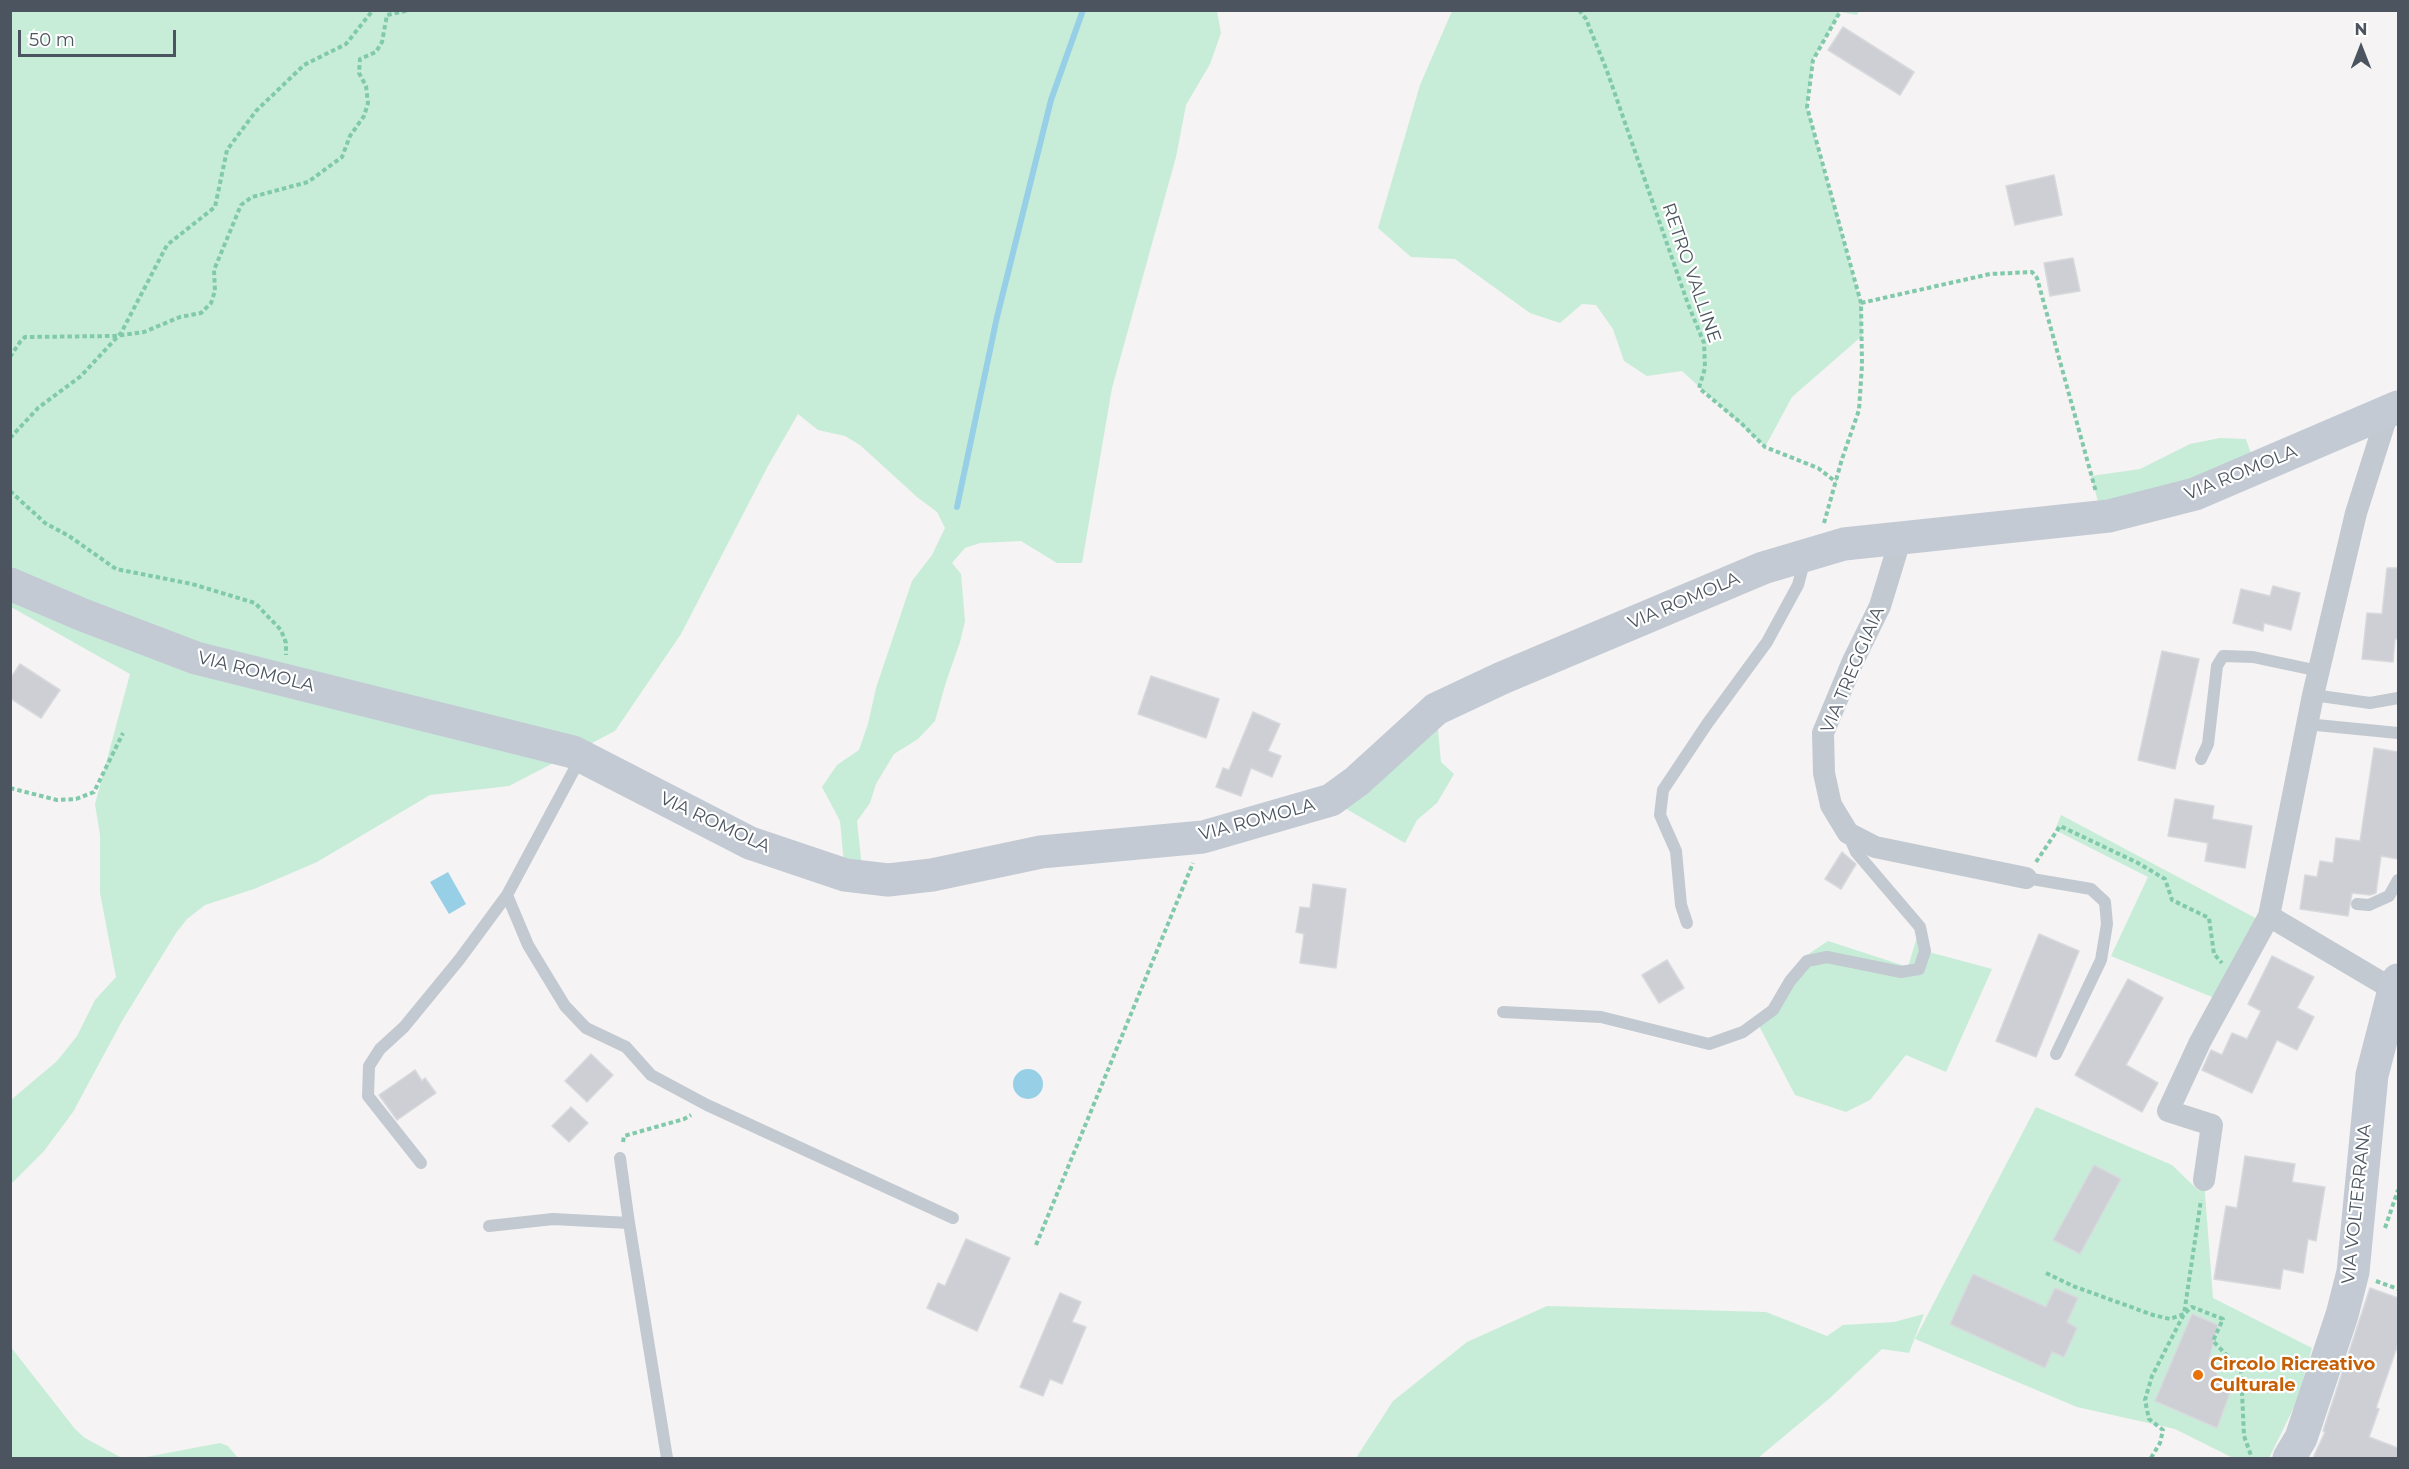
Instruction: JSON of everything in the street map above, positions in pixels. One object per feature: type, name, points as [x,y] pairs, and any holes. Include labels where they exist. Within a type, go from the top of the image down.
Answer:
[{"type":"street","name":"VIA ROMOLA","points":[[10,584],[83,615],[196,658],[558,747],[581,756],[750,843],[845,875],[888,880],[932,875],[1041,852],[1203,837],[1330,800],[1357,781],[1436,709],[1502,678],[1763,568],[1844,544],[2102,516],[2195,494],[2393,409]]},
{"type":"street","points":[[2204,1180],[2212,1125],[2169,1111],[2200,1042],[2269,916],[2306,724],[2356,513],[2393,409]]},
{"type":"street","name":"VIA TREGGIAIA","points":[[1901,537],[1880,606],[1853,661],[1823,733],[1824,774],[1831,805],[1848,832],[1875,847],[2026,878]]},
{"type":"street","points":[[2269,916],[2396,985]]},
{"type":"street","name":"VIA VOLTERRANA","points":[[2289,1458],[2301,1438],[2342,1315],[2353,1272],[2372,1075],[2396,985]]},
{"type":"lane","points":[[1687,923],[1681,905],[1676,851],[1660,815],[1663,790],[1707,724],[1767,642],[1814,553]]},
{"type":"lane","points":[[2201,759],[2208,744],[2217,666],[2223,656],[2253,657],[2319,671]]},
{"type":"lane","points":[[2313,695],[2370,702],[2398,698]]},
{"type":"lane","points":[[2306,724],[2398,733]]},
{"type":"lane","points":[[421,1162],[368,1096],[369,1066],[380,1049],[404,1027],[452,968],[507,895],[581,756]]},
{"type":"lane","points":[[1503,1012],[1601,1017],[1709,1044],[1743,1032],[1773,1010],[1790,981],[1808,961],[1827,957],[1901,972],[1919,969],[1925,951],[1920,927],[1856,852],[1848,832]]},
{"type":"lane","points":[[2026,878],[2091,889],[2105,902],[2107,924],[2101,960],[2056,1054]]},
{"type":"lane","points":[[2357,904],[2369,905],[2389,896],[2398,880]]},
{"type":"lane","points":[[507,895],[528,945],[566,1006],[586,1028],[626,1047],[651,1075],[707,1105],[953,1218]]},
{"type":"lane","points":[[620,1158],[667,1458]]},
{"type":"lane","points":[[489,1226],[553,1219],[629,1223]]},
{"type":"path","points":[[10,438],[38,408],[81,376],[121,333],[167,245],[215,207],[227,150],[256,111],[304,65],[346,44],[373,10]]},
{"type":"path","points":[[10,357],[25,337],[116,336],[144,332],[180,317],[201,313],[211,303],[215,291],[214,270],[241,205],[252,197],[308,182],[342,158],[350,136],[364,116],[368,103],[366,86],[359,73],[360,59],[376,52],[382,42],[387,15],[410,10]]},
{"type":"path","name":"RETRO VALLINE","points":[[1579,10],[1586,19],[1607,71],[1688,304],[1704,343],[1705,368],[1699,388],[1741,423],[1765,447],[1818,468],[1836,482]]},
{"type":"path","points":[[1814,553],[1859,410],[1862,365],[1861,303],[1807,107],[1813,60],[1841,10]]},
{"type":"path","points":[[1861,303],[1990,274],[2032,272],[2037,278],[2102,516]]},
{"type":"path","points":[[10,491],[45,523],[69,536],[116,569],[192,584],[255,603],[281,630]]},
{"type":"path","points":[[10,788],[57,800],[76,799],[94,792],[123,734]]},
{"type":"path","points":[[2026,878],[2060,826],[2138,863],[2165,879],[2172,900],[2209,918],[2214,954],[2235,977]]},
{"type":"path","points":[[1036,1245],[1203,837]]},
{"type":"path","points":[[620,1158],[624,1136],[684,1119],[707,1105]]},
{"type":"path","points":[[2151,1458],[2163,1430],[2149,1419],[2145,1400],[2152,1376],[2184,1314],[2204,1180]]},
{"type":"path","points":[[2046,1273],[2073,1286],[2153,1315],[2170,1319],[2184,1314],[2192,1307],[2223,1319],[2213,1341],[2241,1370],[2244,1436],[2252,1458]]},
{"type":"green space","points":[[11,11],[1217,11],[1221,33],[1210,64],[1186,105],[1176,157],[1112,388],[1082,563],[1057,563],[1021,541],[980,543],[965,548],[952,563],[961,574],[965,621],[960,642],[935,721],[918,739],[894,754],[876,784],[870,803],[857,821],[863,877],[845,875],[840,821],[822,787],[837,765],[859,750],[868,724],[876,688],[912,581],[932,555],[945,528],[937,512],[917,497],[860,445],[845,436],[818,430],[798,414],[768,466],[681,634],[615,731],[509,786],[430,795],[317,862],[254,889],[205,905],[187,919],[176,933],[122,1021],[73,1112],[44,1151],[11,1184],[11,1100],[57,1061],[77,1036],[95,1000],[116,977],[100,893],[100,835],[95,804],[130,674],[11,607]]},
{"type":"green space","points":[[1452,11],[1859,11],[1857,15],[1840,12],[1813,60],[1807,107],[1861,303],[1862,336],[1792,397],[1765,447],[1682,371],[1647,376],[1624,361],[1613,329],[1596,305],[1582,304],[1560,323],[1530,313],[1455,259],[1411,257],[1378,228],[1420,85]]},
{"type":"green space","points":[[2220,438],[2246,439],[2256,468],[2102,516],[2091,476],[2140,469],[2190,444]]},
{"type":"green space","points":[[1436,709],[1441,762],[1454,774],[1437,803],[1417,820],[1405,843],[1331,800]]},
{"type":"green space","points":[[2061,815],[2265,923],[2222,1001],[2111,956],[2148,877],[2055,830]]},
{"type":"green space","points":[[1920,927],[1925,951],[1992,969],[1946,1072],[1906,1055],[1870,1100],[1846,1112],[1795,1095],[1757,1022],[1810,953],[1828,941],[1908,967]]},
{"type":"green space","points":[[2036,1107],[2172,1165],[2199,1191],[2204,1180],[2213,1298],[2312,1348],[2297,1401],[2269,1458],[2233,1458],[2175,1429],[2077,1407],[1915,1339]]},
{"type":"green space","points":[[1547,1306],[1766,1312],[1827,1336],[1843,1325],[1894,1322],[1924,1314],[1909,1353],[1882,1349],[1830,1398],[1758,1458],[1356,1458],[1393,1401],[1467,1342]]},
{"type":"green space","points":[[10,1346],[75,1429],[85,1438],[122,1458],[11,1458]]},
{"type":"green space","points":[[220,1443],[228,1446],[238,1458],[141,1458]]},
{"type":"water","points":[[448,872],[466,904],[449,914],[430,882]]},
{"type":"water","points":[[1028,1069],[1034,1070],[1042,1078],[1042,1090],[1034,1098],[1028,1099],[1022,1098],[1014,1090],[1013,1084],[1014,1078],[1022,1070]]},
{"type":"building","points":[[1843,27],[1914,72],[1900,95],[1828,50]]},
{"type":"building","points":[[2054,175],[2062,215],[2015,225],[2006,186]]},
{"type":"building","points":[[2073,258],[2080,291],[2050,296],[2044,263]]},
{"type":"building","points":[[2387,568],[2398,568],[2398,639],[2395,639],[2393,662],[2362,659],[2367,613],[2382,614]]},
{"type":"building","points":[[2273,586],[2300,593],[2291,630],[2264,623],[2263,631],[2233,623],[2241,589],[2270,596]]},
{"type":"building","points":[[2162,651],[2199,659],[2175,769],[2138,760]]},
{"type":"building","points":[[20,664],[60,690],[41,718],[10,698],[10,679]]},
{"type":"building","points":[[1151,676],[1219,699],[1206,738],[1138,714]]},
{"type":"building","points":[[1253,712],[1280,724],[1268,751],[1281,756],[1272,777],[1251,768],[1241,796],[1216,787],[1223,768],[1229,770]]},
{"type":"building","points":[[2374,748],[2398,752],[2398,859],[2381,856],[2376,893],[2370,895],[2352,893],[2348,916],[2300,909],[2305,875],[2317,877],[2320,861],[2333,863],[2336,838],[2360,841]]},
{"type":"building","points":[[2175,799],[2214,806],[2212,819],[2252,826],[2245,868],[2205,861],[2208,843],[2168,836]]},
{"type":"building","points":[[1842,852],[1856,864],[1841,889],[1825,879]]},
{"type":"building","points":[[1313,884],[1346,889],[1336,968],[1300,963],[1304,934],[1296,932],[1300,907],[1310,908]]},
{"type":"building","points":[[2039,934],[2079,951],[2036,1057],[1996,1041]]},
{"type":"building","points":[[2272,956],[2314,977],[2297,1008],[2314,1017],[2297,1050],[2277,1040],[2252,1093],[2202,1070],[2211,1050],[2222,1055],[2232,1033],[2247,1039],[2261,1011],[2248,1004]]},
{"type":"building","points":[[1667,960],[1684,988],[1659,1003],[1642,975]]},
{"type":"building","points":[[2128,979],[2163,998],[2126,1065],[2158,1083],[2142,1112],[2075,1075]]},
{"type":"building","points":[[591,1054],[613,1075],[587,1102],[565,1081]]},
{"type":"building","points":[[415,1070],[422,1081],[425,1078],[436,1093],[397,1120],[379,1095]]},
{"type":"building","points":[[571,1107],[588,1123],[569,1142],[552,1126]]},
{"type":"building","points":[[2245,1156],[2295,1164],[2292,1182],[2325,1187],[2316,1241],[2308,1239],[2303,1273],[2283,1269],[2280,1289],[2214,1279],[2226,1206],[2237,1208]]},
{"type":"building","points":[[2094,1165],[2121,1179],[2080,1254],[2053,1240]]},
{"type":"building","points":[[966,1239],[1010,1258],[977,1331],[927,1308],[938,1283],[945,1286]]},
{"type":"building","points":[[1973,1274],[2046,1307],[2055,1288],[2078,1298],[2067,1322],[2077,1328],[2064,1357],[2052,1352],[2045,1368],[1950,1324]]},
{"type":"building","points":[[2370,1288],[2398,1298],[2398,1344],[2376,1408],[2379,1409],[2369,1437],[2398,1448],[2398,1458],[2313,1458],[2325,1432],[2323,1431]]},
{"type":"building","points":[[1060,1293],[1081,1302],[1072,1322],[1086,1327],[1062,1384],[1050,1379],[1043,1396],[1020,1387]]},
{"type":"building","points":[[2192,1314],[2218,1325],[2209,1359],[2218,1376],[2233,1385],[2217,1428],[2155,1401]]},
{"type":"waterway","points":[[957,507],[997,317],[1051,100],[1083,10]]},
{"type":"place","name":"Circolo Ricreativo Culturale","points":[[2198,1375]]}]
